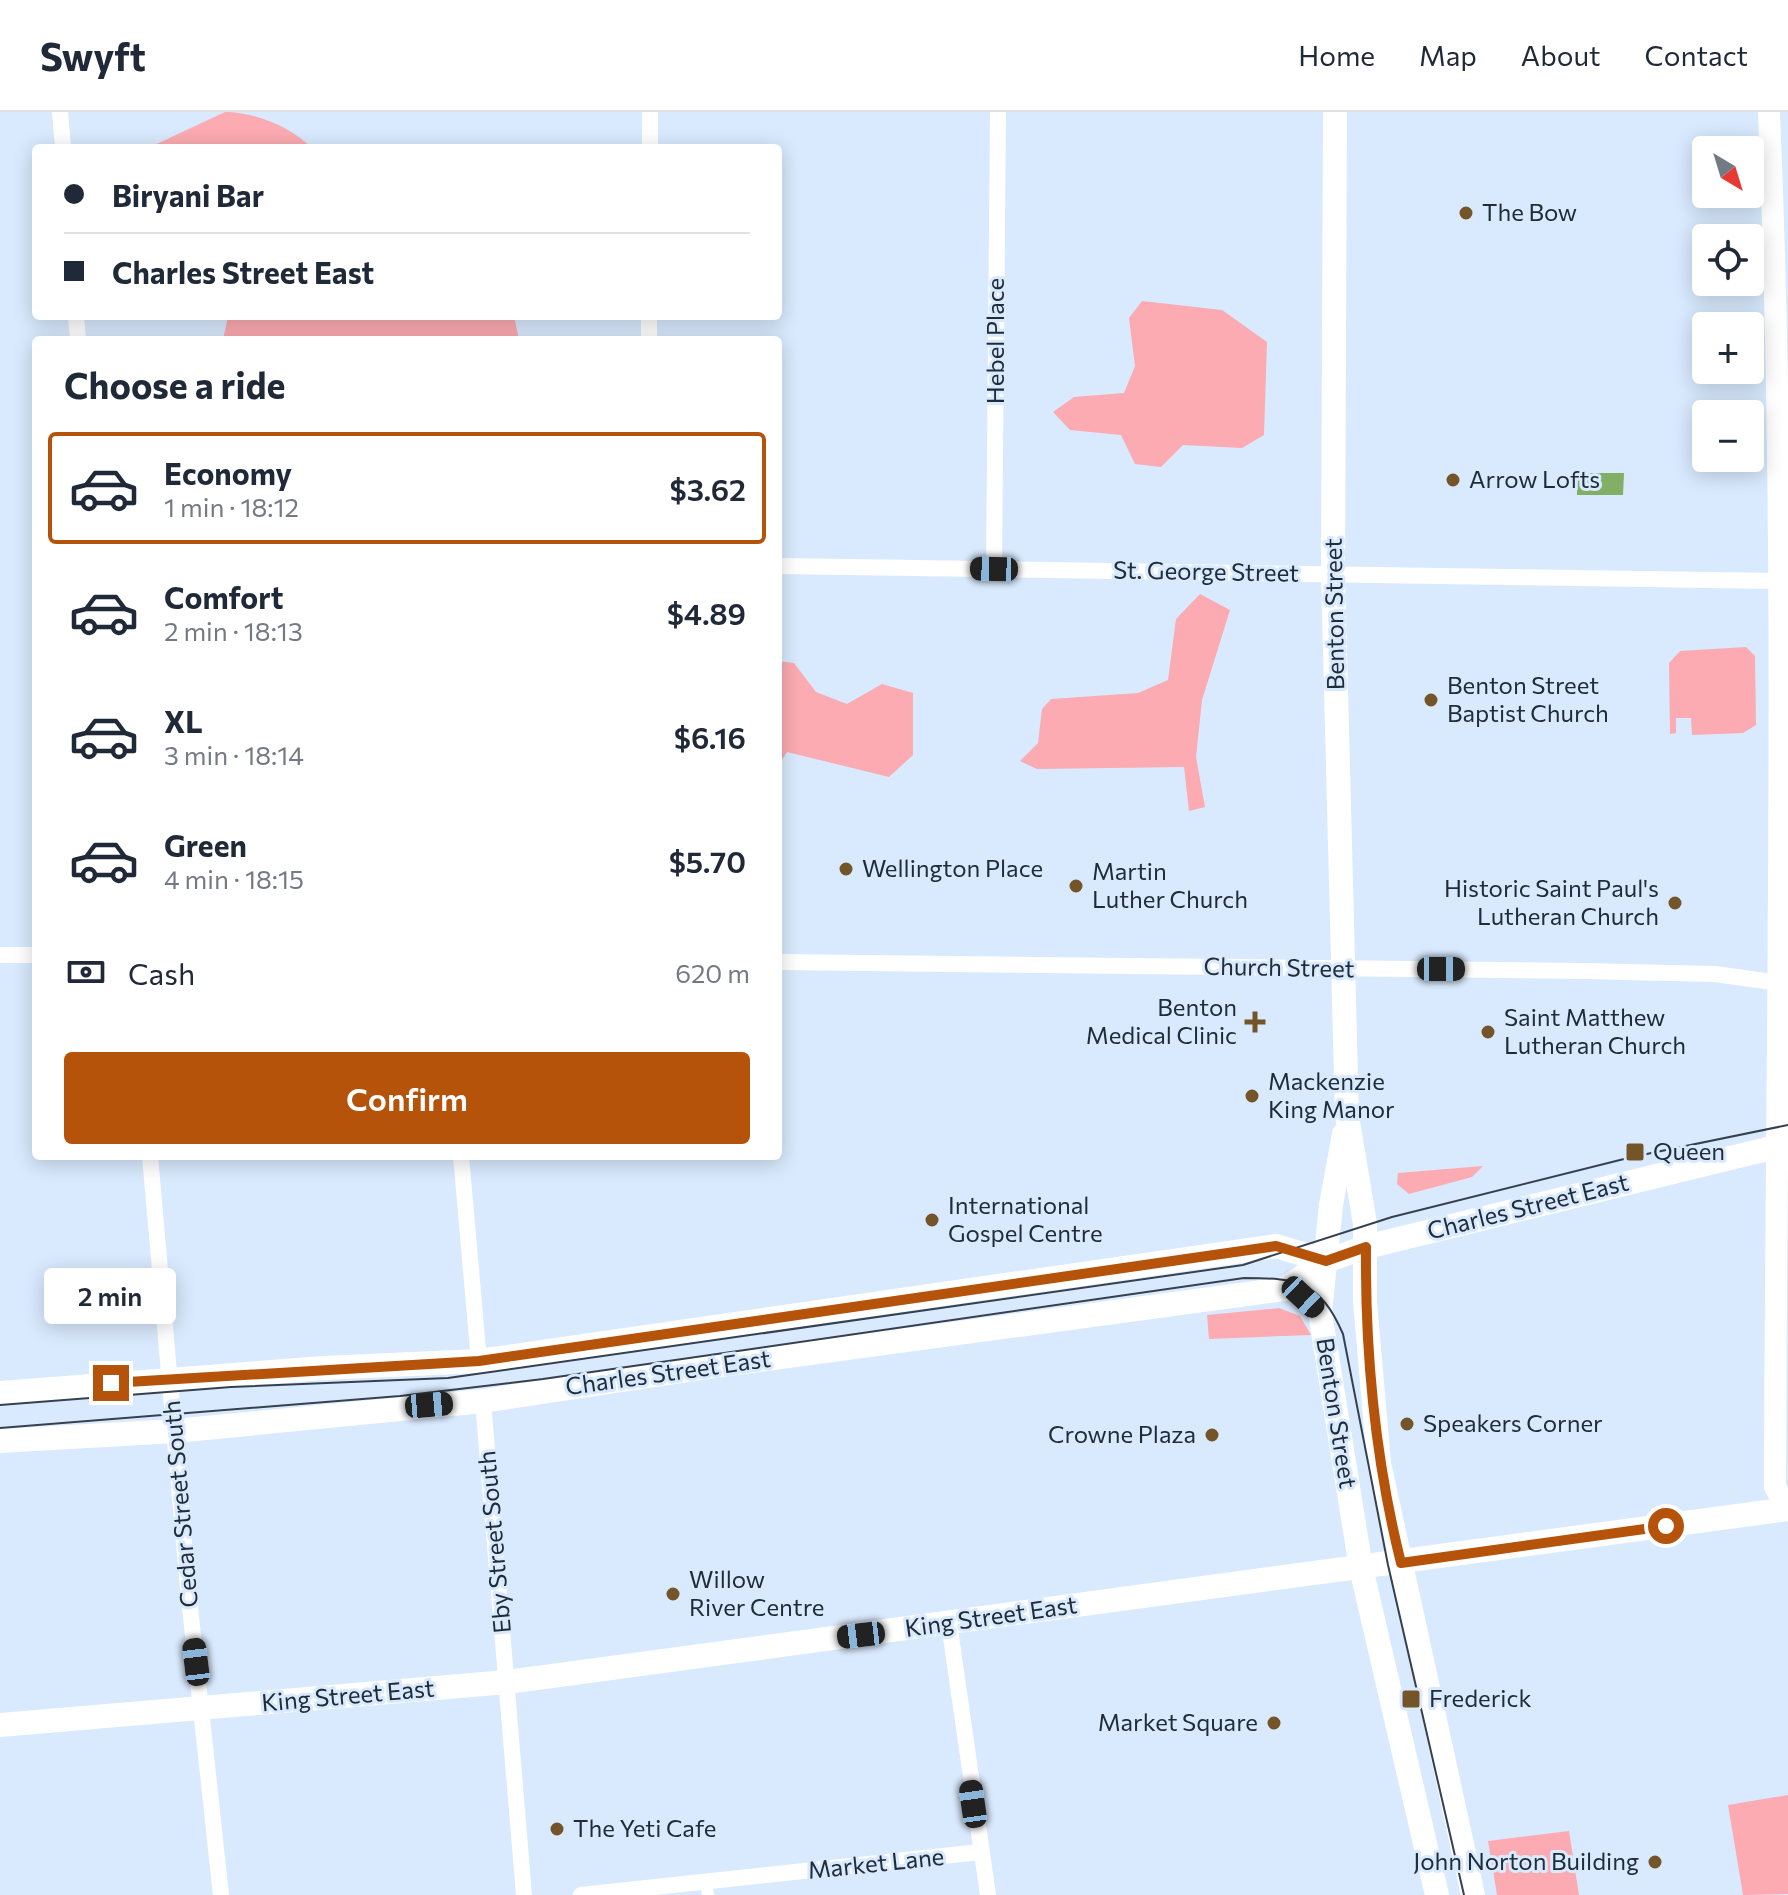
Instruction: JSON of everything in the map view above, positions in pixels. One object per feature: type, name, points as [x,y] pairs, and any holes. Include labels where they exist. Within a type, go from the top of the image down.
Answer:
[{"type":"main road","name":"Benton Street","points":[[1335,112],[1333,573],[1347,1116],[1366,1247],[1366,1317],[1379,1463],[1473,1895]]},
{"type":"main road","name":"Benton Street","points":[[1347,1116],[1331,1205],[1320,1313],[1361,1568],[1437,1895]]},
{"type":"main road","name":"Charles Street East","points":[[0,1441],[175,1431],[483,1401],[715,1366],[1284,1289],[1326,1261],[1366,1247],[1782,1144]]},
{"type":"main road","name":"Charles Street East","points":[[0,1393],[170,1378],[479,1361],[1276,1246],[1326,1261]]},
{"type":"main road","points":[[1284,1289],[1303,1297],[1320,1313]]},
{"type":"main road","name":"King Street East","points":[[0,1725],[507,1682],[1788,1509]]},
{"type":"street","points":[[60,112],[63,144]]},
{"type":"street","points":[[650,112],[650,144]]},
{"type":"street","name":"Hebel Place","points":[[994,569],[998,112]]},
{"type":"street","points":[[1769,112],[1778,349],[1778,581],[1784,744],[1780,983],[1782,1144],[1775,1487],[1788,1509]]},
{"type":"street","name":"St. George Street","points":[[782,566],[1778,581]]},
{"type":"street","points":[[0,955],[32,955]]},
{"type":"street","name":"Church Street","points":[[782,962],[1715,974],[1780,983]]},
{"type":"street","name":"Cedar Street South","points":[[150,1160],[221,1895]]},
{"type":"street","points":[[461,1160],[479,1361]]},
{"type":"street","name":"Eby Street South","points":[[483,1401],[524,1895]]},
{"type":"street","points":[[949,1623],[988,1895]]},
{"type":"street","name":"Market Lane","points":[[581,1895],[707,1888],[980,1852]]},
{"type":"shaded area","points":[[225,112],[272,122],[308,144],[157,144]]},
{"type":"shaded area","points":[[1142,301],[1222,310],[1267,342],[1264,435],[1242,448],[1183,445],[1161,467],[1135,464],[1121,435],[1070,430],[1053,412],[1074,397],[1124,393],[1135,366],[1129,318]]},
{"type":"shaded area","points":[[227,320],[515,320],[518,336],[224,336]]},
{"type":"shaded area","points":[[1577,473],[1624,473],[1623,495],[1577,495]]},
{"type":"shaded area","points":[[1200,594],[1230,610],[1202,700],[1196,757],[1205,807],[1189,811],[1184,767],[1037,769],[1020,761],[1038,743],[1042,709],[1051,699],[1138,693],[1168,680],[1176,619]]},
{"type":"shaded area","points":[[1746,647],[1755,656],[1756,725],[1743,733],[1692,735],[1691,718],[1676,718],[1676,733],[1670,734],[1669,663],[1680,651]]},
{"type":"shaded area","points":[[782,662],[794,663],[816,692],[847,704],[882,684],[913,693],[913,755],[889,777],[787,752],[782,760]]},
{"type":"shaded area","points":[[1483,1166],[1472,1177],[1409,1194],[1397,1184],[1398,1173]]},
{"type":"shaded area","points":[[1279,1308],[1300,1316],[1311,1335],[1209,1339],[1207,1315]]},
{"type":"shaded area","points":[[1788,1795],[1788,1894],[1743,1895],[1728,1805]]},
{"type":"shaded area","points":[[1569,1831],[1579,1895],[1497,1895],[1488,1841]]},
{"type":"tram line","points":[[0,1405],[231,1387],[448,1378],[1243,1265],[1392,1217],[1632,1157],[1788,1125]]},
{"type":"tram line","points":[[0,1428],[400,1396],[543,1379],[1244,1278],[1293,1282],[1316,1293],[1343,1334],[1388,1565],[1464,1895]]},
{"type":"place","name":"The Bow","points":[[1466,213]]},
{"type":"place","name":"Arrow Lofts","points":[[1453,480]]},
{"type":"place","name":"Benton Street Baptist Church","points":[[1431,700]]},
{"type":"place","name":"Wellington Place","points":[[846,869]]},
{"type":"place","name":"Martin Luther Church","points":[[1076,886]]},
{"type":"place","name":"Historic Saint Paul's Lutheran Church","points":[[1675,903]]},
{"type":"place","name":"Benton Medical Clinic","points":[[1255,1022]]},
{"type":"place","name":"Saint Matthew Lutheran Church","points":[[1488,1032]]},
{"type":"place","name":"Mackenzie King Manor","points":[[1252,1096]]},
{"type":"place","name":"Queen","points":[[1635,1152]]},
{"type":"place","name":"International Gospel Centre","points":[[932,1220]]},
{"type":"place","name":"Speakers Corner","points":[[1407,1424]]},
{"type":"place","name":"Crowne Plaza","points":[[1212,1435]]},
{"type":"place","name":"Willow River Centre","points":[[673,1594]]},
{"type":"place","name":"Frederick","points":[[1411,1699]]},
{"type":"place","name":"Market Square","points":[[1274,1723]]},
{"type":"place","name":"The Yeti Cafe","points":[[557,1829]]},
{"type":"place","name":"John Norton Building","points":[[1655,1862]]},
{"type":"route","points":[[111,1383],[479,1361],[1276,1246],[1326,1261],[1366,1247],[1365,1302],[1379,1463],[1401,1563],[1666,1526]]}]
